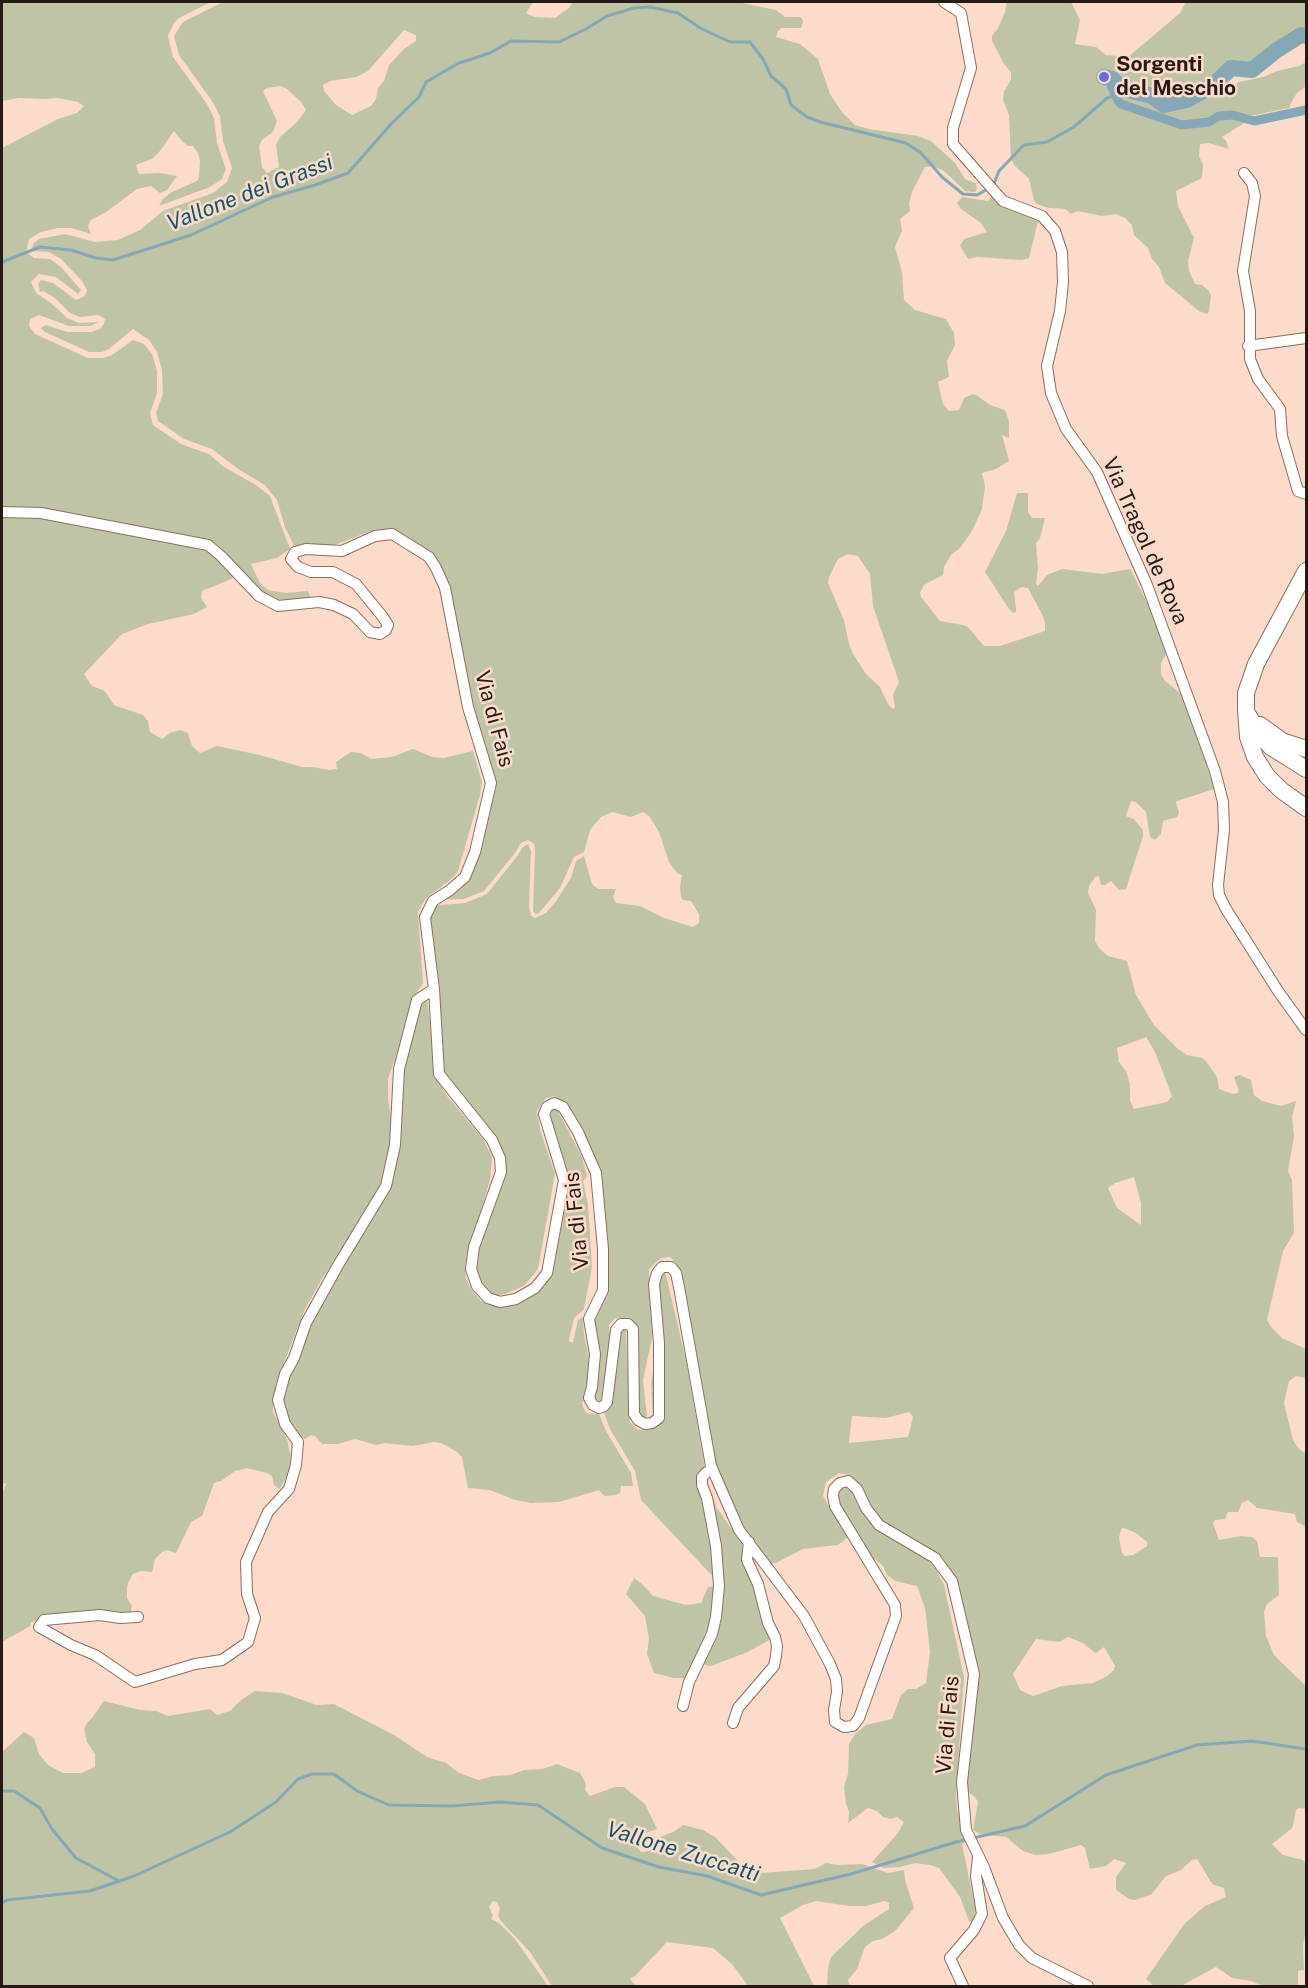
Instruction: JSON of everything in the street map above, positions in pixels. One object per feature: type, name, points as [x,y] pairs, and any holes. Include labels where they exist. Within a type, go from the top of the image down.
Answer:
[{"type":"highway","points":[[1306,571],[1256,663],[1246,693],[1248,737],[1255,757],[1267,776],[1281,790],[1306,808]]},
{"type":"highway","points":[[1246,709],[1258,724],[1274,736],[1306,749]]},
{"type":"highway","points":[[1246,709],[1254,726],[1271,747],[1306,769]]},
{"type":"street","name":"Via Tragol de Rova","points":[[944,2],[961,13],[971,68],[953,128],[953,144],[1004,201],[1042,216],[1055,231],[1062,252],[1063,282],[1060,311],[1047,366],[1051,393],[1066,429],[1097,472],[1147,585],[1215,771],[1223,802],[1224,830],[1219,895],[1278,991],[1306,1030]]},
{"type":"street","points":[[1244,173],[1252,183],[1255,196],[1243,272],[1250,311],[1248,346],[1250,359],[1258,379],[1280,409],[1282,436],[1298,491],[1306,494]]},
{"type":"street","points":[[1248,346],[1306,338]]},
{"type":"street","name":"Via di Fais","points":[[2,512],[41,513],[208,545],[259,596],[278,606],[319,602],[334,605],[352,614],[370,632],[380,634],[386,630],[388,625],[356,584],[333,572],[311,572],[298,567],[291,559],[295,552],[306,549],[342,551],[375,536],[392,534],[429,557],[445,588],[468,707],[491,783],[475,852],[465,877],[434,901],[425,917],[434,989],[439,1074],[492,1140],[500,1158],[501,1172],[474,1246],[471,1269],[477,1286],[488,1298],[500,1302],[516,1299],[535,1288],[548,1273],[564,1180],[544,1114],[547,1107],[554,1103],[562,1107],[578,1132],[596,1173],[603,1249],[603,1290],[589,1319],[595,1354],[592,1387],[588,1398],[593,1405],[599,1408],[607,1402],[616,1330],[621,1324],[628,1324],[633,1329],[634,1414],[645,1424],[652,1423],[659,1418],[659,1343],[654,1284],[657,1273],[662,1267],[671,1267],[676,1273],[679,1287],[713,1470],[739,1530],[804,1616],[830,1664],[836,1679],[835,1722],[844,1727],[853,1726],[860,1718],[896,1616],[895,1605],[835,1506],[832,1496],[834,1489],[840,1483],[848,1481],[857,1489],[866,1508],[879,1525],[935,1558],[952,1581],[974,1674],[962,1782],[967,1832],[975,1850]]},
{"type":"street","points":[[138,1617],[120,1618],[100,1615],[44,1620],[39,1627],[95,1655],[135,1682],[195,1664],[222,1660],[248,1642],[255,1618],[247,1594],[246,1562],[268,1512],[289,1489],[296,1465],[298,1442],[285,1424],[278,1400],[285,1374],[294,1358],[306,1323],[386,1186],[394,1145],[399,1069],[417,1000],[434,989]]},
{"type":"street","points":[[683,1706],[689,1682],[711,1635],[716,1617],[719,1586],[716,1546],[708,1498],[702,1485],[702,1478],[707,1472],[713,1470]]},
{"type":"street","points":[[733,1723],[738,1708],[774,1666],[777,1646],[764,1610],[758,1584],[747,1560],[749,1542]]},
{"type":"street","points":[[963,1986],[950,1958],[974,1929],[982,1914],[976,1876],[975,1850]]},
{"type":"street","points":[[975,1850],[1003,1918],[1019,1945],[1032,1958],[1088,1986]]},
{"type":"green space","points":[[2,2],[211,2],[179,18],[168,36],[173,57],[207,104],[214,118],[217,143],[226,169],[222,179],[210,187],[159,206],[163,199],[172,192],[199,178],[198,153],[193,146],[188,146],[182,141],[174,131],[152,159],[136,165],[139,174],[159,173],[177,176],[167,190],[160,193],[151,186],[137,189],[91,220],[88,226],[91,234],[72,228],[58,228],[41,232],[29,239],[26,252],[34,258],[50,259],[61,267],[81,290],[78,294],[56,277],[39,274],[31,282],[36,293],[67,318],[79,323],[99,322],[90,326],[69,326],[39,315],[30,319],[29,326],[35,334],[88,358],[103,358],[112,355],[133,340],[144,344],[152,354],[157,371],[157,393],[150,413],[153,425],[181,444],[209,454],[224,467],[256,485],[270,496],[290,549],[277,558],[251,564],[260,583],[268,590],[286,593],[308,591],[311,599],[281,601],[266,597],[222,552],[2,507],[2,148],[58,119],[77,113],[84,106],[78,102],[58,98],[19,98],[2,101]]},
{"type":"green space","points":[[223,2],[533,2],[526,13],[534,17],[555,18],[569,8],[572,4],[570,2],[737,2],[776,10],[785,17],[801,17],[803,21],[801,28],[782,28],[776,37],[800,44],[818,59],[830,94],[842,112],[855,125],[918,136],[931,141],[955,163],[965,179],[976,183],[975,192],[965,191],[944,171],[933,166],[925,167],[912,192],[909,203],[910,211],[900,219],[902,231],[895,247],[902,272],[904,300],[915,310],[946,319],[954,333],[955,345],[947,361],[949,377],[938,382],[943,404],[949,411],[959,410],[964,398],[973,394],[990,405],[1005,410],[1009,421],[1009,438],[1002,435],[1009,461],[996,469],[982,473],[985,486],[982,509],[972,531],[960,548],[951,555],[944,567],[943,575],[924,585],[920,593],[921,597],[940,621],[968,627],[984,646],[1000,646],[1045,631],[1042,614],[1028,588],[1022,587],[1014,592],[1016,612],[1013,613],[985,572],[1006,531],[1017,493],[1028,493],[1028,512],[1032,518],[1045,518],[1040,538],[1036,543],[1038,567],[1036,584],[1038,586],[1047,575],[1062,569],[1102,574],[1130,569],[1168,651],[1161,663],[1161,674],[1165,681],[1184,696],[1214,789],[1177,801],[1179,813],[1177,817],[1163,821],[1161,834],[1155,840],[1150,837],[1146,812],[1136,802],[1131,801],[1126,816],[1134,819],[1143,830],[1143,836],[1126,889],[1119,890],[1111,881],[1101,885],[1099,876],[1095,877],[1089,886],[1088,893],[1096,910],[1095,941],[1108,956],[1127,961],[1136,995],[1154,1025],[1178,1049],[1187,1055],[1206,1061],[1217,1077],[1219,1089],[1233,1094],[1237,1093],[1239,1091],[1234,1077],[1240,1075],[1251,1080],[1254,1095],[1262,1101],[1281,1106],[1296,1101],[1292,1117],[1294,1136],[1288,1171],[1292,1180],[1294,1233],[1283,1251],[1267,1320],[1282,1338],[1306,1349],[1306,1378],[1296,1376],[1289,1381],[1284,1403],[1293,1440],[1306,1454],[1306,1527],[1297,1522],[1295,1514],[1257,1508],[1248,1500],[1242,1503],[1238,1512],[1228,1512],[1225,1519],[1215,1520],[1213,1523],[1219,1540],[1241,1536],[1252,1537],[1257,1541],[1260,1557],[1278,1557],[1279,1595],[1267,1604],[1264,1612],[1266,1636],[1274,1655],[1306,1686],[1306,1809],[1296,1810],[1291,1829],[1272,1844],[1283,1855],[1303,1860],[1305,1863],[1304,1970],[1298,1971],[1298,1986],[1263,1986],[1251,1981],[1232,1978],[1216,1967],[1181,1986],[1154,1986],[1146,1979],[1185,1923],[1205,1906],[1226,1897],[1224,1888],[1211,1882],[1197,1859],[1192,1860],[1181,1870],[1166,1876],[1152,1894],[1135,1900],[1129,1899],[1116,1890],[1116,1877],[1126,1863],[1114,1859],[1106,1866],[1090,1869],[1085,1848],[1081,1845],[1049,1854],[1035,1855],[1023,1851],[1006,1837],[980,1834],[973,1830],[978,1802],[964,1789],[972,1682],[956,1598],[931,1552],[875,1516],[855,1480],[839,1473],[826,1482],[823,1496],[848,1537],[838,1545],[803,1549],[776,1563],[766,1565],[751,1543],[716,1471],[678,1268],[670,1257],[661,1258],[649,1269],[652,1338],[643,1380],[647,1416],[639,1419],[629,1320],[626,1318],[615,1318],[609,1325],[610,1342],[601,1400],[599,1404],[595,1404],[592,1329],[600,1294],[596,1181],[561,1101],[554,1096],[546,1098],[537,1111],[541,1133],[555,1174],[538,1269],[524,1286],[495,1296],[490,1295],[472,1273],[500,1157],[443,1072],[429,969],[430,906],[465,903],[487,894],[522,848],[528,844],[531,851],[529,906],[531,916],[535,918],[546,913],[556,901],[571,878],[576,861],[584,856],[592,884],[598,889],[616,889],[613,897],[616,903],[640,906],[664,918],[693,927],[699,923],[699,914],[691,901],[683,900],[681,897],[682,875],[678,874],[669,862],[659,832],[650,817],[643,812],[631,817],[612,812],[601,817],[590,830],[584,852],[574,857],[560,888],[539,913],[536,914],[533,911],[535,851],[534,844],[528,840],[521,843],[484,891],[464,899],[435,900],[464,875],[489,783],[435,566],[384,530],[371,531],[335,545],[294,546],[285,527],[277,500],[265,485],[238,469],[212,449],[184,439],[158,421],[156,413],[163,394],[162,370],[157,352],[149,340],[133,329],[109,349],[102,352],[89,352],[41,328],[46,325],[67,332],[91,332],[100,329],[105,319],[98,315],[80,317],[70,313],[55,298],[43,291],[40,292],[38,284],[41,280],[53,283],[76,300],[85,296],[87,290],[82,281],[61,259],[49,252],[34,251],[32,248],[34,243],[39,239],[65,234],[95,242],[118,240],[140,230],[163,211],[213,193],[227,182],[232,168],[223,141],[220,116],[179,55],[174,36],[183,22]],"holes":[[[404,30],[416,35],[416,41],[404,49],[389,65],[384,81],[378,88],[376,99],[371,106],[352,115],[336,105],[324,91],[323,85],[330,81],[356,77],[368,71]],[[281,86],[301,102],[306,110],[297,122],[280,137],[276,145],[279,167],[267,173],[262,167],[259,146],[262,140],[273,132],[277,121],[263,91],[267,88]],[[848,554],[858,556],[870,574],[873,606],[899,682],[893,695],[895,707],[893,709],[880,687],[866,674],[853,654],[844,620],[828,583],[838,559]],[[1146,1037],[1155,1052],[1172,1096],[1167,1102],[1134,1109],[1130,1101],[1130,1084],[1126,1071],[1119,1062],[1117,1048]],[[1134,1177],[1141,1203],[1141,1225],[1117,1208],[1108,1188],[1115,1183]],[[909,1412],[913,1417],[908,1437],[849,1443],[852,1416],[886,1418]],[[1124,1528],[1136,1533],[1147,1542],[1147,1546],[1133,1555],[1125,1556],[1122,1553],[1119,1538],[1121,1529]],[[1068,1637],[1083,1643],[1096,1653],[1104,1647],[1115,1666],[1114,1670],[1093,1683],[1062,1686],[1033,1696],[1020,1690],[1013,1674],[1036,1639],[1059,1642]]]},
{"type":"green space","points":[[1007,2],[1071,2],[1080,20],[1075,44],[1096,47],[1106,55],[1128,57],[1180,13],[1186,2],[1306,2],[1306,31],[1297,42],[1260,68],[1254,70],[1238,66],[1231,68],[1205,87],[1211,95],[1221,97],[1239,82],[1263,77],[1306,62],[1306,86],[1297,93],[1289,108],[1245,117],[1246,122],[1222,137],[1229,149],[1209,143],[1200,144],[1202,178],[1176,191],[1178,206],[1194,238],[1188,261],[1189,271],[1195,284],[1202,285],[1211,296],[1207,314],[1199,311],[1165,283],[1148,248],[1134,235],[1132,225],[1125,218],[1116,214],[1102,216],[1078,211],[1071,214],[1065,209],[1036,204],[1029,179],[1014,165],[1011,158],[1009,115],[1003,100],[1004,91],[1011,80],[1011,72],[992,41]]},
{"type":"green space","points":[[992,196],[1040,218],[1029,258],[1022,260],[977,257],[968,259],[960,246],[964,239],[987,232],[981,223],[961,209],[957,203],[962,197],[988,201]]},
{"type":"green space","points":[[2,514],[53,519],[208,550],[236,577],[202,591],[201,598],[207,607],[194,614],[148,624],[122,634],[84,674],[92,686],[105,691],[114,705],[143,715],[148,721],[150,732],[162,739],[180,730],[188,733],[192,746],[200,753],[217,746],[302,767],[329,770],[337,769],[336,762],[351,752],[361,753],[371,759],[392,757],[413,749],[432,757],[444,758],[473,751],[482,782],[458,871],[452,879],[426,898],[418,912],[423,983],[416,994],[388,1079],[388,1099],[393,1130],[384,1177],[364,1216],[305,1309],[276,1383],[273,1412],[287,1439],[291,1459],[290,1470],[281,1487],[279,1489],[274,1485],[272,1476],[267,1473],[247,1468],[235,1471],[214,1483],[202,1516],[191,1522],[176,1553],[167,1550],[162,1552],[155,1559],[152,1572],[141,1571],[133,1574],[127,1588],[127,1598],[132,1606],[131,1612],[123,1615],[45,1618],[31,1622],[30,1626],[2,1642],[2,1494],[6,1484],[2,1482]]},
{"type":"green space","points":[[427,999],[438,1081],[447,1096],[483,1139],[492,1157],[490,1180],[465,1265],[466,1278],[471,1289],[481,1301],[489,1303],[514,1300],[542,1276],[561,1178],[545,1117],[554,1108],[558,1111],[582,1157],[587,1177],[583,1181],[588,1204],[592,1267],[584,1309],[574,1318],[569,1340],[573,1342],[578,1320],[583,1317],[590,1362],[588,1386],[582,1404],[586,1413],[599,1414],[606,1431],[631,1473],[633,1486],[621,1486],[620,1493],[616,1495],[604,1496],[599,1490],[559,1502],[531,1503],[515,1500],[490,1490],[468,1488],[462,1457],[441,1443],[413,1446],[385,1443],[376,1445],[355,1439],[338,1444],[322,1444],[315,1436],[311,1435],[305,1439],[291,1431],[278,1400],[290,1360],[389,1178],[393,1104],[417,1000]]},
{"type":"green space","points":[[665,1271],[686,1360],[702,1451],[705,1471],[704,1496],[717,1581],[641,1500],[635,1471],[610,1429],[603,1410],[617,1333],[624,1326],[630,1422],[637,1429],[642,1430],[653,1421],[651,1383],[655,1363],[657,1278]]},
{"type":"green space","points":[[706,1478],[717,1508],[742,1544],[743,1555],[771,1639],[748,1652],[711,1666],[705,1665],[702,1660],[717,1625]]},
{"type":"green space","points":[[850,1486],[860,1506],[925,1557],[934,1566],[944,1585],[964,1677],[956,1794],[957,1809],[966,1842],[962,1844],[976,1911],[972,1923],[969,1921],[960,1897],[939,1868],[915,1863],[884,1868],[872,1862],[898,1833],[904,1822],[897,1817],[890,1819],[883,1817],[877,1811],[868,1808],[848,1823],[849,1812],[844,1787],[848,1774],[849,1744],[855,1734],[866,1725],[892,1719],[901,1695],[908,1689],[916,1689],[926,1683],[930,1652],[925,1608],[917,1586],[895,1581],[887,1575],[883,1566],[864,1550],[832,1489]]},
{"type":"green space","points":[[634,1578],[653,1596],[686,1605],[701,1603],[708,1587],[717,1586],[712,1624],[686,1678],[674,1678],[654,1673],[647,1654],[649,1638],[645,1616],[626,1594]]},
{"type":"green space","points":[[255,1691],[282,1693],[317,1705],[334,1704],[394,1735],[427,1757],[446,1763],[459,1773],[479,1780],[511,1775],[524,1770],[542,1769],[557,1764],[580,1773],[586,1784],[585,1790],[590,1796],[615,1787],[624,1787],[645,1804],[657,1829],[643,1834],[638,1848],[641,1852],[649,1851],[656,1839],[683,1825],[703,1830],[715,1837],[740,1863],[747,1874],[815,1869],[826,1863],[862,1864],[888,1873],[904,1870],[914,1908],[895,1931],[865,1947],[857,1969],[848,1980],[850,1986],[827,1986],[831,1957],[863,1926],[889,1909],[889,1903],[884,1901],[866,1906],[849,1906],[816,1901],[803,1905],[780,1918],[814,1986],[748,1986],[732,1964],[713,1948],[667,1942],[630,1979],[636,1986],[552,1986],[530,1952],[501,1921],[498,1916],[500,1909],[497,1902],[493,1901],[489,1907],[493,1916],[491,1919],[499,1923],[515,1939],[548,1986],[2,1986],[2,1752],[24,1732],[34,1738],[39,1754],[48,1765],[63,1773],[81,1773],[95,1767],[95,1754],[87,1742],[84,1729],[104,1701],[140,1710],[156,1711],[168,1716],[210,1709],[217,1715],[230,1711]]},
{"type":"waterway","name":"Vallone dei Grassi","points":[[2,262],[40,247],[71,250],[96,258],[113,260],[191,235],[273,197],[348,173],[392,123],[419,97],[426,82],[459,63],[490,53],[511,41],[559,42],[607,16],[634,8],[650,7],[678,13],[700,28],[730,42],[750,42],[763,59],[771,76],[786,89],[791,105],[807,117],[906,143],[921,153],[942,177],[963,194],[977,195],[993,186],[999,171],[1024,145],[1047,142],[1074,127],[1107,98],[1132,91]]},
{"type":"waterway","points":[[1104,77],[1112,79],[1123,89],[1152,96],[1164,105],[1187,100],[1215,84],[1231,68],[1252,70],[1277,50],[1301,35],[1306,36]]},
{"type":"waterway","points":[[1104,77],[1110,83],[1121,104],[1182,125],[1209,122],[1219,116],[1233,115],[1254,121],[1306,110]]},
{"type":"waterway","name":"Vallone Zuccatti","points":[[2,1903],[7,1900],[90,1891],[134,1876],[230,1832],[276,1802],[298,1779],[312,1774],[334,1774],[357,1791],[389,1805],[452,1806],[500,1802],[538,1805],[602,1848],[659,1867],[707,1876],[761,1895],[851,1874],[956,1842],[1025,1826],[1106,1775],[1197,1745],[1252,1741],[1306,1749]]},
{"type":"waterway","points":[[2,1791],[14,1791],[40,1808],[52,1829],[76,1858],[119,1881]]},
{"type":"place","name":"Sorgenti del Meschio","points":[[1104,77]]}]
